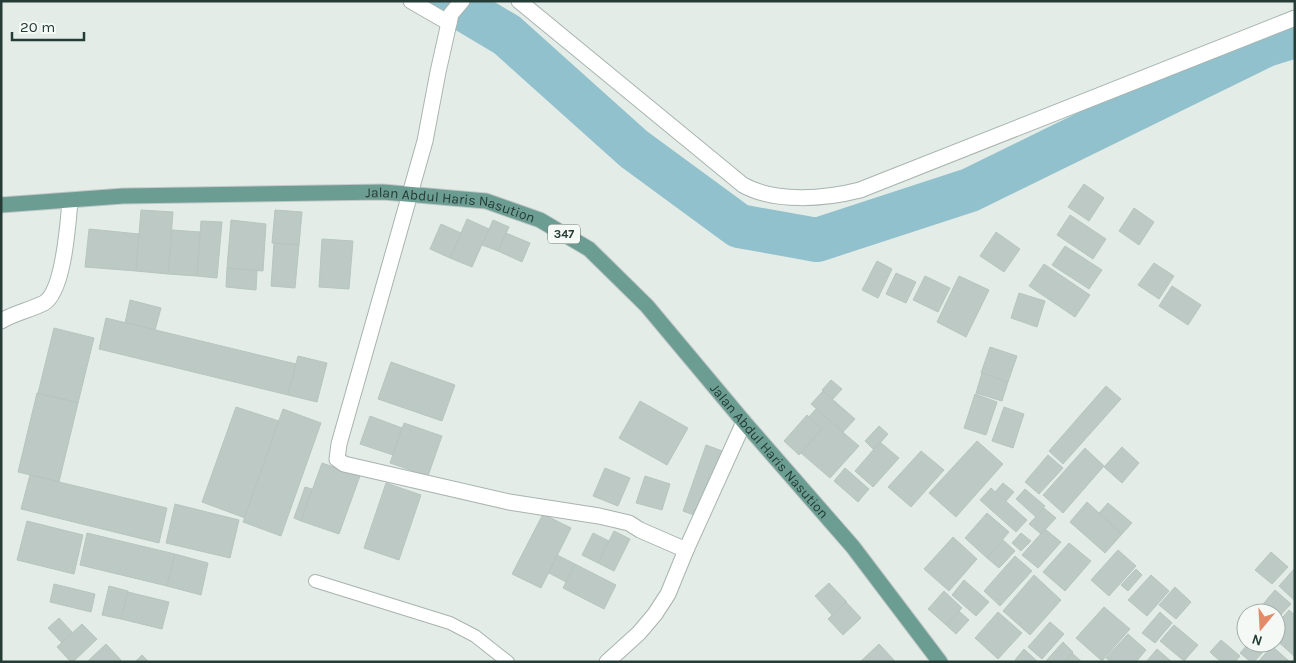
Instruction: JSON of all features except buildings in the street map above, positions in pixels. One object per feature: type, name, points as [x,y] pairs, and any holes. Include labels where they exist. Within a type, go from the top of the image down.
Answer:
[{"type":"main road","name":"Jalan Abdul Haris Nasution","points":[[1,205],[123,196],[383,192],[486,201],[540,220],[589,249],[648,306],[744,422],[853,547],[940,662]]},
{"type":"street","points":[[411,1],[450,18]]},
{"type":"street","points":[[462,1],[450,18],[425,141],[339,444],[337,459],[344,464],[509,502],[599,516],[629,524],[686,550]]},
{"type":"street","points":[[520,1],[743,185],[764,194],[780,197],[839,194],[860,190],[1295,18]]},
{"type":"street","points":[[1,320],[46,302],[54,290],[60,274],[70,200]]},
{"type":"street","points":[[607,662],[639,633],[656,614],[668,594],[744,422]]},
{"type":"lane","points":[[315,581],[450,623],[475,636],[508,662]]},
{"type":"waterway","points":[[450,1],[507,35],[634,149],[739,226],[817,240],[970,190],[1266,45],[1295,36]]}]
